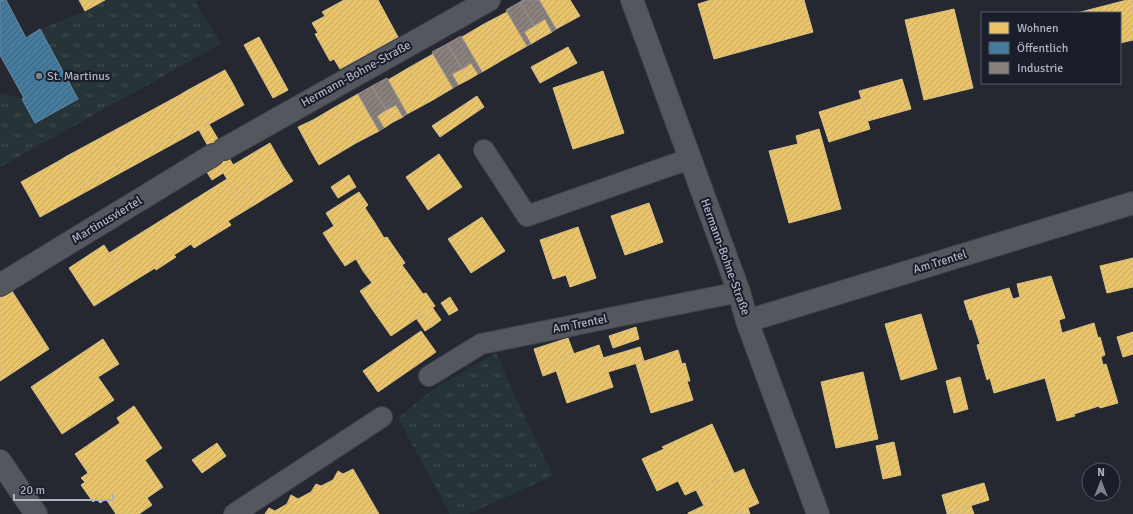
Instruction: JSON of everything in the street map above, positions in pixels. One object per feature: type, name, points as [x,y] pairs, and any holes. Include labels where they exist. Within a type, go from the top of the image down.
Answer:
[{"type":"street","name":"Hermann-Bohne-Straße","points":[[218,152],[488,0]]},
{"type":"street","name":"Hermann-Bohne-Straße","points":[[632,0],[739,292],[747,321],[818,514]]},
{"type":"street","name":"Martinusviertel","points":[[0,285],[218,152]]},
{"type":"street","name":"Am Trentel","points":[[747,321],[1133,203]]},
{"type":"street","points":[[0,461],[36,514]]},
{"type":"lane","points":[[484,150],[527,216],[689,159]]},
{"type":"lane","name":"Am Trentel","points":[[429,376],[481,344],[739,292]]},
{"type":"lane","points":[[234,514],[382,417]]},
{"type":"green space","points":[[105,0],[194,0],[221,44],[0,167],[0,93],[22,99],[35,123],[78,99],[40,29],[85,11]]},
{"type":"green space","points":[[496,353],[553,476],[468,514],[450,514],[398,418],[432,390]]},
{"type":"building: Wohnen","points":[[79,0],[105,0],[85,11]]},
{"type":"building: Wohnen","points":[[344,0],[378,0],[398,37],[340,69],[334,59],[330,61],[315,34],[318,33],[312,23],[325,16],[322,12]]},
{"type":"building: Wohnen","points":[[539,0],[570,0],[580,16],[556,29]]},
{"type":"building: Wohnen","points":[[711,0],[804,0],[813,32],[714,59],[698,4]]},
{"type":"building: Wohnen","points":[[1127,0],[1133,0],[1133,40],[1121,43],[1121,12],[1081,12]]},
{"type":"building: Wohnen","points":[[954,9],[973,88],[924,100],[905,20]]},
{"type":"building: Wohnen","points":[[507,12],[527,46],[504,59],[484,24]]},
{"type":"building: Wohnen","points":[[545,19],[552,32],[541,38],[534,26]]},
{"type":"building: Wohnen","points":[[484,24],[504,59],[482,72],[462,37]]},
{"type":"building: Wohnen","points":[[534,26],[541,38],[531,44],[524,32]]},
{"type":"building: Wohnen","points":[[259,37],[288,90],[273,98],[244,45]]},
{"type":"building: Wohnen","points":[[568,47],[577,63],[540,83],[531,67]]},
{"type":"building: Wohnen","points":[[433,54],[453,88],[431,101],[410,67]]},
{"type":"building: Wohnen","points":[[471,63],[478,74],[468,80],[462,69]]},
{"type":"building: Wohnen","points":[[410,67],[431,101],[407,114],[388,80]]},
{"type":"building: Wohnen","points":[[462,69],[468,80],[458,85],[452,74]]},
{"type":"building: Wohnen","points":[[225,70],[233,84],[195,104],[188,90]]},
{"type":"building: Wohnen","points":[[603,71],[624,133],[573,149],[553,88]]},
{"type":"building: Wohnen","points":[[902,79],[911,109],[868,121],[859,91]]},
{"type":"building: Wohnen","points":[[233,84],[244,105],[40,217],[29,196],[65,177],[57,162],[67,156],[83,185],[194,125],[178,96],[188,90],[195,104]]},
{"type":"building: Wohnen","points":[[358,94],[379,131],[356,143],[335,107]]},
{"type":"building: Wohnen","points":[[178,96],[194,125],[83,185],[67,156]]},
{"type":"building: Wohnen","points":[[477,96],[484,107],[440,137],[432,126]]},
{"type":"building: Wohnen","points":[[861,99],[870,129],[829,142],[819,112]]},
{"type":"building: Wohnen","points":[[396,105],[403,117],[393,122],[386,110]]},
{"type":"building: Wohnen","points":[[335,107],[356,143],[319,165],[312,153],[326,144],[313,120]]},
{"type":"building: Wohnen","points":[[386,110],[393,122],[384,128],[377,116]]},
{"type":"building: Wohnen","points":[[313,120],[326,144],[312,153],[298,127]]},
{"type":"building: Wohnen","points":[[209,124],[224,149],[213,155],[199,130]]},
{"type":"building: Wohnen","points":[[819,129],[841,209],[789,223],[769,151],[798,144],[796,136]]},
{"type":"building: Wohnen","points":[[270,143],[283,166],[246,188],[256,204],[246,210],[216,161],[227,154],[233,165]]},
{"type":"building: Wohnen","points":[[439,154],[462,187],[428,210],[406,177]]},
{"type":"building: Wohnen","points":[[215,159],[223,173],[212,180],[203,166]]},
{"type":"building: Wohnen","points":[[57,162],[65,177],[29,196],[21,182]]},
{"type":"building: Wohnen","points":[[283,166],[293,181],[256,204],[246,188]]},
{"type":"building: Wohnen","points":[[349,175],[356,187],[338,198],[331,187]]},
{"type":"building: Wohnen","points":[[227,179],[246,210],[228,221],[231,225],[194,248],[191,244],[174,255],[176,257],[156,270],[155,268],[129,284],[109,253]]},
{"type":"building: Wohnen","points":[[359,192],[368,205],[365,208],[375,223],[334,250],[323,233],[334,226],[326,213]]},
{"type":"building: Wohnen","points":[[649,203],[663,242],[625,255],[611,216]]},
{"type":"building: Wohnen","points":[[482,217],[505,251],[471,273],[448,239]]},
{"type":"building: Wohnen","points":[[375,223],[384,238],[387,237],[396,250],[363,271],[356,259],[345,266],[334,250]]},
{"type":"building: Wohnen","points":[[578,227],[596,278],[570,287],[566,275],[553,279],[540,240]]},
{"type":"building: Wohnen","points":[[104,245],[119,268],[84,291],[69,268]]},
{"type":"building: Wohnen","points":[[396,250],[405,263],[402,265],[413,280],[372,309],[360,291],[372,283],[363,271]]},
{"type":"building: Wohnen","points":[[1133,258],[1133,287],[1107,293],[1100,266]]},
{"type":"building: Wohnen","points":[[119,268],[129,284],[94,306],[84,291]]},
{"type":"building: Wohnen","points":[[1051,276],[1065,318],[1059,320],[1062,333],[1094,323],[1105,355],[1101,357],[1103,365],[1106,364],[1118,403],[1100,408],[1099,406],[1074,414],[1075,416],[1057,421],[1045,378],[994,393],[990,378],[987,380],[977,345],[980,344],[972,319],[970,320],[964,301],[1009,288],[1013,299],[1020,297],[1017,284]]},
{"type":"building: Wohnen","points":[[413,280],[423,294],[426,293],[435,306],[391,336],[372,309]]},
{"type":"building: Wohnen","points":[[10,288],[49,349],[0,381],[0,295]]},
{"type":"building: Wohnen","points":[[450,297],[458,310],[449,315],[441,303]]},
{"type":"building: Wohnen","points":[[432,307],[441,320],[433,326],[424,313]]},
{"type":"building: Wohnen","points":[[424,313],[433,326],[425,331],[416,318]]},
{"type":"building: Wohnen","points":[[921,314],[937,369],[901,380],[885,324]]},
{"type":"building: Wohnen","points":[[636,327],[639,339],[613,348],[609,336]]},
{"type":"building: Wohnen","points":[[421,331],[436,352],[378,392],[363,371]]},
{"type":"building: Wohnen","points":[[1133,332],[1133,354],[1123,357],[1117,337]]},
{"type":"building: Wohnen","points":[[568,338],[574,354],[553,361],[556,371],[543,376],[534,349]]},
{"type":"building: Wohnen","points":[[103,339],[119,364],[98,377],[114,400],[62,434],[31,387]]},
{"type":"building: Wohnen","points":[[599,345],[613,387],[567,403],[553,361]]},
{"type":"building: Wohnen","points":[[640,347],[644,361],[608,372],[603,358]]},
{"type":"building: Wohnen","points":[[678,350],[682,364],[685,363],[690,381],[687,381],[693,400],[651,413],[636,364]]},
{"type":"building: Wohnen","points":[[863,372],[878,439],[836,448],[821,382]]},
{"type":"building: Wohnen","points":[[960,377],[968,409],[954,413],[946,381]]},
{"type":"building: Wohnen","points":[[134,406],[162,448],[145,460],[163,487],[147,498],[152,505],[139,514],[116,514],[106,499],[100,503],[97,499],[93,502],[81,485],[85,482],[81,478],[88,473],[75,454],[120,423],[117,418]]},
{"type":"building: Wohnen","points":[[712,424],[734,473],[685,495],[678,481],[657,491],[642,459],[664,449],[662,447]]},
{"type":"building: Wohnen","points":[[894,442],[901,475],[883,479],[876,446]]},
{"type":"building: Wohnen","points":[[217,443],[226,456],[202,473],[192,460]]},
{"type":"building: Wohnen","points":[[353,469],[379,514],[265,514],[269,508],[275,511],[287,504],[291,495],[298,499],[311,492],[316,484],[321,486],[333,480],[338,471],[343,474]]},
{"type":"building: Wohnen","points":[[744,469],[750,484],[704,506],[696,490]]},
{"type":"building: Wohnen","points":[[984,483],[989,500],[947,513],[942,495]]},
{"type":"building: Wohnen","points":[[750,484],[759,503],[735,514],[688,514],[688,513]]},
{"type":"building: Wohnen","points":[[971,506],[974,514],[947,514],[947,513]]},
{"type":"building: Wohnen","points":[[748,508],[750,514],[735,514]]},
{"type":"building: Öffentlich","name":"St. Martinus","points":[[0,0],[6,0],[26,38],[40,29],[78,99],[35,123],[22,99],[24,98],[0,55]]},
{"type":"building: Industrie","points":[[523,0],[539,0],[556,29],[552,32],[545,19],[534,26],[520,2]]},
{"type":"building: Industrie","points":[[520,2],[534,26],[524,32],[531,44],[527,46],[506,10]]},
{"type":"building: Industrie","points":[[461,36],[482,72],[478,74],[471,63],[462,69],[447,44]]},
{"type":"building: Industrie","points":[[447,44],[462,69],[452,74],[458,85],[453,88],[432,52]]},
{"type":"building: Industrie","points":[[387,78],[407,114],[403,117],[396,105],[386,110],[372,86]]},
{"type":"building: Industrie","points":[[372,86],[386,110],[377,116],[384,128],[379,131],[358,94]]},
{"type":"place","name":"St. Martinus","points":[[39,76]]}]
